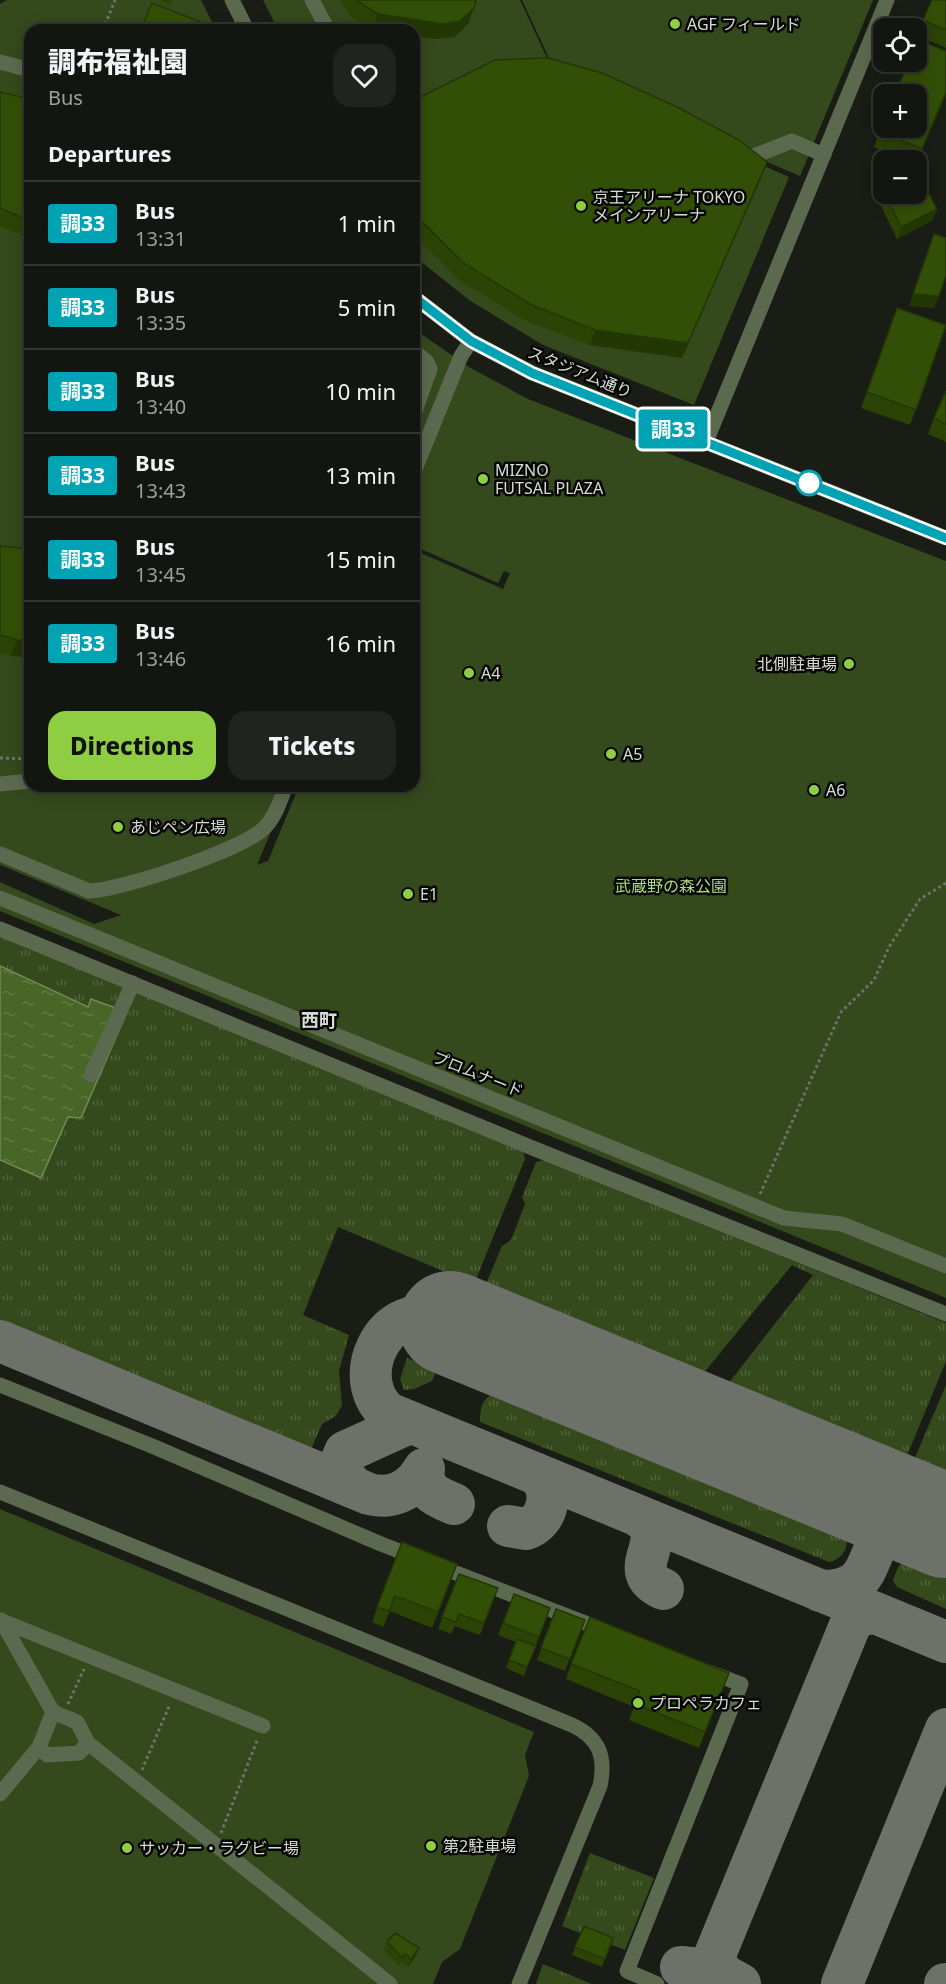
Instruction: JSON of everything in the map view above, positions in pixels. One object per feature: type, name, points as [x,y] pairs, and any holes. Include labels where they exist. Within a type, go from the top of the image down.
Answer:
[{"type":"street","points":[[232,0],[244,24]]},
{"type":"street","points":[[312,0],[325,24]]},
{"type":"street","points":[[706,442],[887,0]]},
{"type":"street","points":[[0,62],[24,68]]},
{"type":"street","points":[[754,156],[792,141],[824,154]]},
{"type":"street","name":"スタジアム通り","points":[[420,302],[471,341],[532,373],[946,537]]},
{"type":"street","points":[[420,457],[461,356],[471,341]]},
{"type":"street","points":[[420,356],[427,362],[430,369],[420,397]]},
{"type":"street","points":[[0,784],[24,782]]},
{"type":"street","points":[[0,854],[89,891],[101,890],[167,872],[246,840],[271,821],[283,792]]},
{"type":"street","name":"プロムナード","points":[[0,898],[789,1220],[848,1226],[946,1266]]},
{"type":"street","points":[[0,929],[535,1149],[946,1314]]},
{"type":"street","points":[[91,1075],[133,983]]},
{"type":"street","points":[[0,1385],[152,1446],[381,1544],[618,1635]]},
{"type":"street","points":[[0,1492],[572,1725],[588,1734],[601,1753],[603,1768],[600,1786],[519,1984]]},
{"type":"street","points":[[1,1621],[263,1726]]},
{"type":"street","points":[[1,1621],[58,1714],[77,1722],[88,1743],[390,1984]]},
{"type":"street","points":[[657,1984],[627,1971],[741,1684],[690,1664]]},
{"type":"street","points":[[0,1794],[39,1747],[58,1714]]},
{"type":"street","points":[[39,1747],[47,1755],[79,1753],[88,1743]]},
{"type":"path","points":[[106,24],[116,0]]},
{"type":"path","points":[[0,758],[24,759]]},
{"type":"path","points":[[754,1206],[841,1012],[874,980],[889,947],[920,899],[946,882]]},
{"type":"path","points":[[58,1714],[90,1657]]},
{"type":"path","points":[[137,1783],[176,1691]]},
{"type":"path","points":[[216,1846],[263,1726]]},
{"type":"green space","name":"武蔵野の森公園","points":[[7,0],[201,0],[213,24],[24,24],[24,792],[287,792],[257,865],[268,861],[297,792],[420,792],[420,553],[503,589],[510,573],[504,571],[498,583],[420,549],[420,333],[469,367],[528,399],[946,561],[946,1298],[0,911],[0,882],[94,924],[121,915],[0,865],[0,4]]},
{"type":"green space","name":"京王アリーナ TOKYO メインアリーナ","points":[[263,0],[520,0],[554,73],[789,177],[694,405],[543,345],[469,300],[420,261],[420,24],[275,24]]},
{"type":"green space","points":[[522,0],[873,0],[800,176],[555,71]]},
{"type":"green space","points":[[0,928],[522,1147],[525,1159],[474,1284],[338,1227],[303,1315],[349,1335],[339,1371],[342,1405],[336,1416],[322,1424],[310,1452],[0,1326]]},
{"type":"green space","points":[[545,1160],[946,1323],[946,1361],[904,1463],[724,1389],[813,1275],[792,1265],[698,1380],[483,1291],[502,1246],[511,1240],[525,1204],[522,1197],[536,1162]]},
{"type":"green space","points":[[407,1358],[437,1370],[432,1381],[414,1389],[404,1390],[400,1379]]},
{"type":"green space","points":[[946,1385],[946,1473],[914,1460]]},
{"type":"green space","points":[[495,1392],[844,1531],[847,1541],[845,1551],[839,1558],[829,1562],[480,1422],[483,1404]]},
{"type":"green space","points":[[0,1509],[534,1732],[525,1755],[529,1776],[460,1949],[442,1962],[433,1984],[0,1984]]},
{"type":"green space","points":[[910,1559],[946,1571],[946,1609],[897,1587],[893,1580],[897,1570],[900,1564]]},
{"type":"green space","points":[[590,1853],[654,1878],[625,1950],[562,1926]]},
{"type":"green space","points":[[543,1964],[592,1984],[536,1984]]},
{"type":"water","points":[[0,966],[88,1007],[91,999],[127,1012],[81,1118],[68,1117],[41,1178],[0,1160]]},
{"type":"building","points":[[356,0],[476,0],[474,8],[460,21],[443,24],[378,14]]},
{"type":"building","points":[[932,0],[946,0],[946,30],[927,22],[927,18],[924,18]]},
{"type":"building","points":[[152,3],[206,24],[143,24]]},
{"type":"building","points":[[927,43],[946,51],[946,92],[927,137],[927,84],[899,84],[905,72],[927,72]]},
{"type":"building","name":"京王アリーナ TOKYO メインアリーナ","points":[[548,58],[602,73],[677,107],[739,140],[767,162],[688,343],[595,330],[532,305],[465,264],[420,220],[420,97],[495,60]]},
{"type":"building","points":[[0,92],[24,98],[24,218],[0,208]]},
{"type":"building","points":[[896,138],[927,138],[922,149]]},
{"type":"building","points":[[927,190],[937,209],[901,227],[890,204],[927,204]]},
{"type":"building","points":[[934,234],[946,238],[946,275],[939,296],[913,294]]},
{"type":"building","points":[[897,308],[946,325],[916,410],[867,392]]},
{"type":"building","points":[[946,391],[946,424],[934,418]]},
{"type":"building","points":[[0,546],[24,548],[24,641],[0,635]]},
{"type":"building","points":[[402,1542],[457,1564],[438,1612],[395,1596],[389,1611],[377,1607]]},
{"type":"building","points":[[459,1574],[498,1588],[484,1623],[459,1614],[456,1622],[442,1617]]},
{"type":"building","points":[[514,1594],[550,1608],[539,1637],[503,1623]]},
{"type":"building","points":[[556,1609],[585,1620],[570,1659],[541,1648]]},
{"type":"building","points":[[590,1617],[729,1673],[705,1732],[635,1704],[640,1691],[571,1664]]},
{"type":"building","points":[[517,1639],[536,1646],[527,1667],[509,1660]]},
{"type":"building","points":[[584,1926],[613,1938],[605,1959],[575,1947]]},
{"type":"building","points":[[395,1933],[419,1948],[411,1959],[405,1954],[402,1958],[387,1942]]},
{"type":"taxiway","points":[[436,1318],[417,1316],[401,1322],[387,1333],[377,1347],[372,1364],[371,1382],[376,1399],[388,1413],[946,1642]]},
{"type":"taxiway","points":[[0,1341],[369,1494],[386,1496],[401,1492],[414,1483],[424,1469]]},
{"type":"taxiway","points":[[353,1487],[338,1469],[345,1452],[409,1423]]},
{"type":"taxiway","points":[[424,1469],[425,1483],[428,1488],[436,1496],[454,1504]]},
{"type":"taxiway","points":[[508,1526],[526,1529],[534,1525],[545,1511],[547,1503],[545,1487],[535,1473]]},
{"type":"taxiway","points":[[851,1487],[864,1497],[873,1510],[879,1541]]},
{"type":"taxiway","points":[[638,1516],[648,1525],[651,1534],[646,1572],[651,1581],[663,1589]]},
{"type":"taxiway","points":[[820,1591],[840,1589],[853,1584],[861,1576],[884,1535],[895,1526],[908,1521],[931,1520]]},
{"type":"taxiway","points":[[681,1967],[700,1969],[712,1962],[851,1623],[861,1615],[876,1613]]},
{"type":"taxiway","points":[[842,1984],[946,1729]]},
{"type":"taxiway","points":[[715,1957],[720,1973],[740,1984]]},
{"type":"runway","points":[[450,1323],[946,1526]]},
{"type":"bus line","name":"調33","points":[[420,302],[471,341],[532,373],[946,538]]},
{"type":"place","name":"AGF フィールド","points":[[675,24]]},
{"type":"place","name":"京王アリーナ TOKYO メインアリーナ","points":[[581,206]]},
{"type":"place","name":"MIZNO FUTSAL PLAZA","points":[[483,479]]},
{"type":"place","name":"北側駐車場","points":[[849,664]]},
{"type":"place","name":"A4","points":[[469,673]]},
{"type":"place","name":"A5","points":[[611,754]]},
{"type":"place","name":"A6","points":[[814,790]]},
{"type":"place","name":"あじペン広場","points":[[118,827]]},
{"type":"place","name":"E1","points":[[408,894]]},
{"type":"place","name":"プロペラカフェ","points":[[638,1703]]},
{"type":"place","name":"第2駐車場","points":[[431,1846]]},
{"type":"place","name":"サッカー・ラグビー場","points":[[127,1848]]},
{"type":"district","name":"西町","points":[[319,1020]]}]
